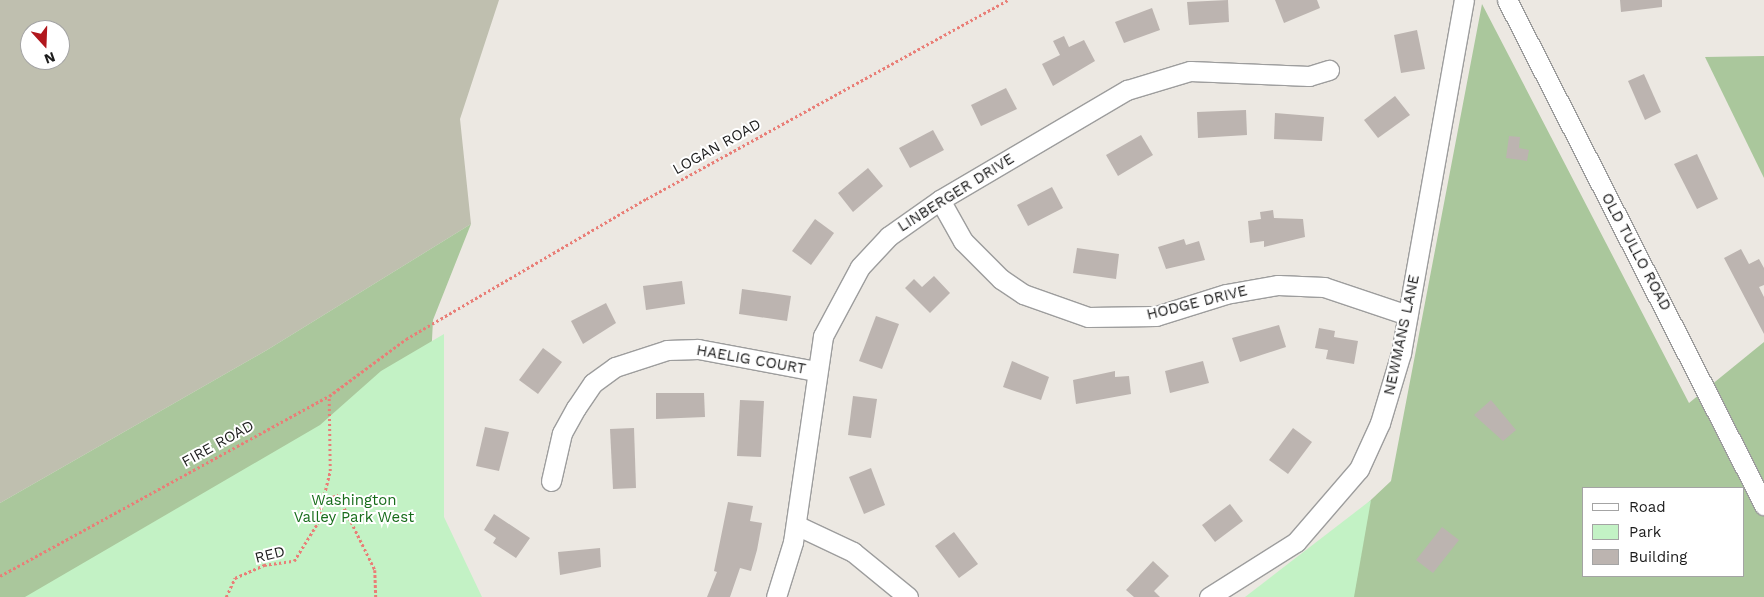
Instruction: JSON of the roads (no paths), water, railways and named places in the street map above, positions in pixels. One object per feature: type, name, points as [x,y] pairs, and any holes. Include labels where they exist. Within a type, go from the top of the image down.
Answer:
[{"type":"street","name":"NEWMANS LANE","points":[[1209,597],[1296,542],[1359,469],[1391,396],[1408,315],[1464,0]]},
{"type":"street","name":"OLD TULLO ROAD","points":[[1507,0],[1764,505]]},
{"type":"street","name":"LINBERGER DRIVE","points":[[776,597],[796,525],[816,371],[829,320],[860,267],[889,236],[940,200],[1127,90],[1166,76],[1215,69],[1308,76],[1329,70]]},
{"type":"street","name":"HODGE DRIVE","points":[[940,200],[963,241],[1001,279],[1023,294],[1088,317],[1156,316],[1226,294],[1278,284],[1324,287],[1408,315]]},
{"type":"street","name":"HAELIG COURT","points":[[551,481],[562,433],[576,408],[593,383],[624,363],[667,350],[698,349],[816,371]]},
{"type":"street","points":[[796,525],[853,552],[908,597]]},
{"type":"park label","name":"Washington Valley Park West","points":[[354,508]]}]
